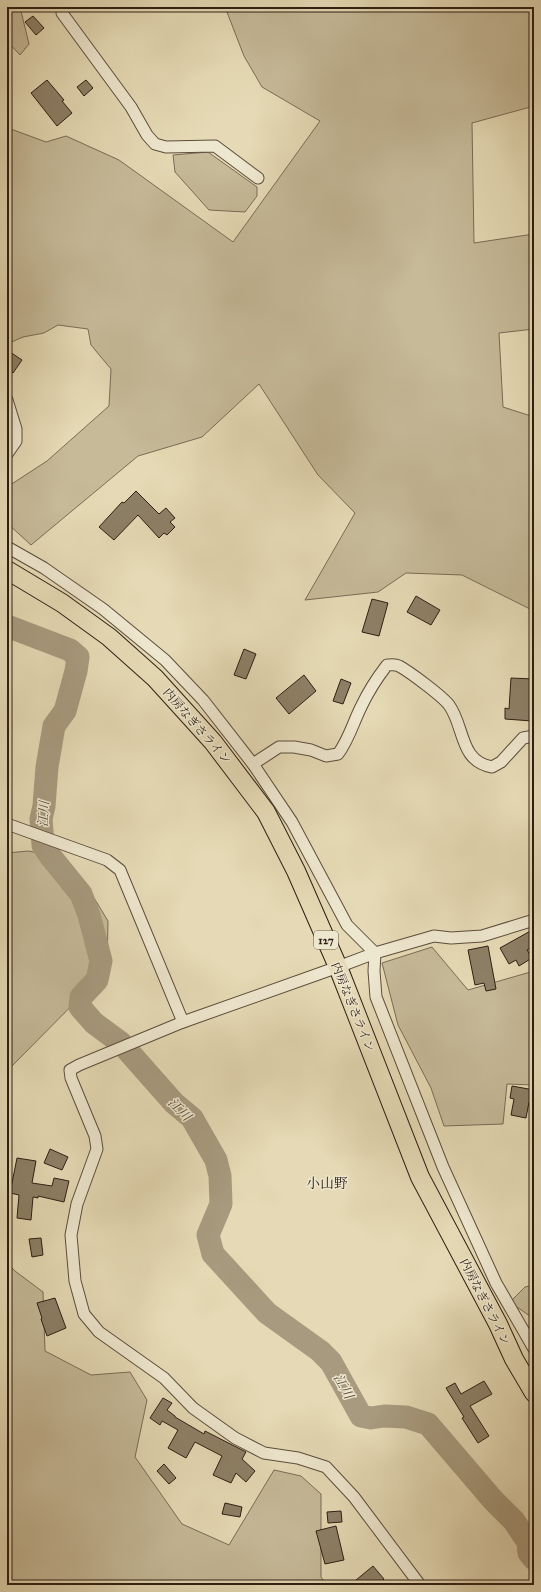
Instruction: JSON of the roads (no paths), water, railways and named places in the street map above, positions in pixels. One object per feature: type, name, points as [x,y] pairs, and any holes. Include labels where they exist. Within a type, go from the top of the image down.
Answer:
[{"type":"highway","name":"内房なぎさライン","points":[[7,570],[62,602],[109,637],[155,678],[213,742],[266,812],[296,871],[338,968],[420,1177],[498,1324],[514,1359],[534,1393]]},
{"type":"street","points":[[62,7],[62,13],[131,107],[147,135],[155,144],[166,147],[215,146],[258,178]]},
{"type":"street","points":[[7,400],[13,417],[16,441],[7,454]]},
{"type":"street","points":[[7,547],[66,582],[104,609],[165,660],[203,700],[253,764],[292,822],[347,926],[375,953],[374,971],[376,997],[440,1160],[496,1283],[534,1349]]},
{"type":"street","points":[[253,764],[279,747],[294,747],[311,750],[326,756],[338,754],[346,743],[360,708],[378,676],[387,665],[398,665],[450,706],[465,746],[473,758],[483,765],[492,767],[501,762],[523,738],[534,736]]},
{"type":"street","points":[[7,824],[107,860],[120,870],[182,1022]]},
{"type":"street","points":[[420,1585],[354,1497],[326,1467],[298,1458],[264,1453],[236,1438],[193,1408],[164,1378],[99,1332],[84,1314],[75,1281],[71,1235],[77,1204],[97,1149],[95,1136],[71,1078],[70,1070],[182,1022],[338,968],[375,953],[434,936],[451,938],[482,936],[534,920]]},
{"type":"waterway","name":"江川","points":[[7,626],[70,650],[78,657],[76,671],[65,711],[54,726],[47,767],[44,806],[41,819],[43,845],[81,894],[89,915],[101,961],[97,980],[81,997],[80,1007],[94,1023],[121,1043],[174,1103],[192,1118],[216,1160],[220,1176],[221,1204],[208,1235],[213,1254],[267,1313],[320,1351],[331,1362],[361,1416],[371,1418],[384,1416],[406,1417],[428,1424],[493,1500],[514,1521],[528,1542],[529,1553],[534,1559]]},
{"type":"district","name":"小山野","points":[[327,1183]]}]
